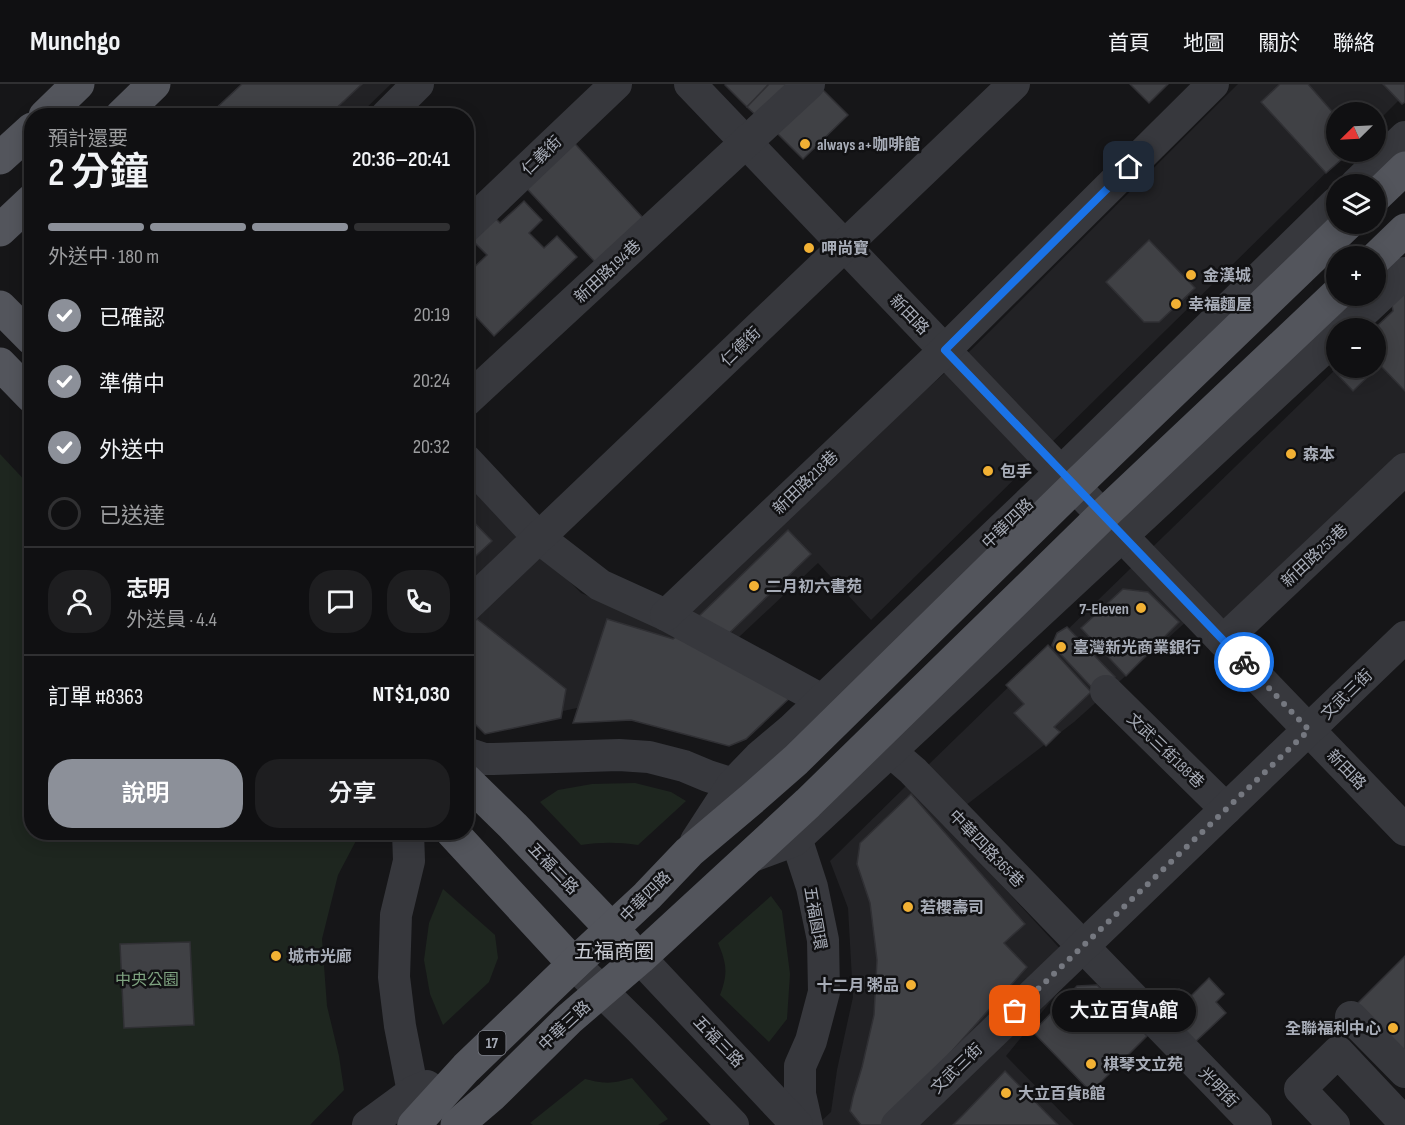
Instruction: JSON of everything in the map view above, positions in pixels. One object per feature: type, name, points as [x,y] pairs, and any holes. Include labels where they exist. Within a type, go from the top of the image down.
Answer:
[{"type":"main road","points":[[53,108],[78,84]]},
{"type":"main road","points":[[129,108],[154,84]]},
{"type":"main road","points":[[0,158],[24,136]]},
{"type":"main road","points":[[1386,186],[1405,168]]},
{"type":"main road","points":[[0,230],[24,208]]},
{"type":"main road","points":[[1386,248],[1405,230]]},
{"type":"main road","name":"中華四路","points":[[574,963],[613,928],[689,852],[796,760],[1068,479],[1336,234]]},
{"type":"main road","points":[[640,958],[749,857],[795,827],[1113,526],[1326,305]]},
{"type":"main road","points":[[0,307],[24,331]]},
{"type":"main road","points":[[0,364],[24,389]]},
{"type":"main road","name":"五福二路","points":[[474,788],[640,958]]},
{"type":"main road","points":[[459,840],[574,963]]},
{"type":"main road","name":"中華三路","points":[[457,1125],[487,1111],[557,1031],[640,958]]},
{"type":"main road","name":"17","points":[[414,1125],[466,1068],[574,963]]},
{"type":"street","points":[[394,108],[418,84]]},
{"type":"street","name":"仁義街","points":[[474,219],[616,84]]},
{"type":"street","name":"新田路","points":[[690,84],[1405,830]]},
{"type":"street","name":"新田路194巷","points":[[474,394],[809,84]]},
{"type":"street","name":"仁德街","points":[[474,599],[1014,84]]},
{"type":"street","name":"新田路218巷","points":[[666,615],[945,350],[1213,84]]},
{"type":"street","points":[[1366,174],[1405,137]]},
{"type":"street","name":"中華四路","points":[[689,852],[733,784],[759,757],[1068,479],[1326,213]]},
{"type":"street","points":[[1357,318],[1405,273]]},
{"type":"street","points":[[795,827],[891,752],[1113,526],[1326,345]]},
{"type":"street","points":[[474,469],[539,538],[600,585],[666,615],[822,700]]},
{"type":"street","name":"新田路253巷","points":[[1223,640],[1405,469]]},
{"type":"street","name":"文武三街","points":[[897,1125],[1405,637]]},
{"type":"street","name":"文武三街188巷","points":[[1106,691],[1226,808]]},
{"type":"street","name":"中華四路365巷","points":[[891,752],[913,771],[1082,946]]},
{"type":"street","points":[[474,756],[484,759],[619,754],[649,757],[684,766],[733,784]]},
{"type":"street","name":"五福圓環","points":[[795,827],[812,887],[823,940],[824,992],[811,1041],[800,1066],[801,1094],[807,1125]]},
{"type":"street","points":[[408,840],[409,861],[396,915],[394,977],[412,1092],[414,1125]]},
{"type":"street","name":"光明街","points":[[1082,946],[1256,1125]]},
{"type":"street","name":"五福三路","points":[[640,958],[797,1125]]},
{"type":"street","points":[[574,963],[733,1125]]},
{"type":"street","points":[[1351,1017],[1405,1072]]},
{"type":"street","points":[[1334,1125],[1300,1089],[1338,1052],[1405,1123]]},
{"type":"street","name":"17","points":[[368,1125],[412,1092],[466,1068]]},
{"type":"shaded area","points":[[247,84],[391,84],[366,108],[223,108]]},
{"type":"shaded area","points":[[1238,84],[1405,84],[1405,94],[1386,113],[1386,102],[1326,102],[1326,162],[1337,162],[871,620],[818,563],[739,637],[600,703],[489,727],[474,710],[474,485],[581,593],[658,626],[971,350]]},
{"type":"shaded area","points":[[1405,302],[1405,455],[1229,623],[1206,604],[1074,722],[961,809],[924,769],[1327,378],[1386,378],[1386,321]]},
{"type":"shaded area","points":[[908,784],[1078,968],[1006,1056],[1074,1125],[817,1125],[831,1112],[837,1070],[853,997],[848,908],[830,861]]},
{"type":"green space","name":"中央公園","points":[[0,454],[24,480],[24,840],[356,840],[338,875],[322,939],[327,1006],[339,1056],[344,1090],[310,1125],[0,1125]]},
{"type":"green space","points":[[635,783],[671,792],[686,801],[638,845],[596,843],[581,845],[540,802],[558,790],[592,784]]},
{"type":"green space","points":[[443,889],[495,935],[498,958],[489,982],[443,1025],[430,994],[424,960],[429,923]]},
{"type":"green space","points":[[771,896],[782,911],[790,974],[787,1019],[769,1042],[720,995],[725,969],[718,943]]},
{"type":"green space","points":[[632,1078],[668,1119],[658,1125],[533,1125],[530,1123],[585,1079],[608,1083]]},
{"type":"building","points":[[242,84],[362,84],[336,108],[216,108]]},
{"type":"building","points":[[726,84],[769,84],[747,107]]},
{"type":"building","points":[[769,84],[796,84],[761,120],[747,107]]},
{"type":"building","points":[[1130,84],[1168,84],[1149,103]]},
{"type":"building","points":[[1280,84],[1308,84],[1326,105],[1326,162],[1339,162],[1326,173],[1261,102]]},
{"type":"building","points":[[1383,84],[1405,84],[1405,102],[1402,104]]},
{"type":"building","points":[[822,89],[848,115],[803,159],[777,133]]},
{"type":"building","points":[[567,135],[643,218],[595,262],[519,180]]},
{"type":"building","points":[[524,201],[542,220],[529,233],[544,248],[557,236],[577,257],[494,336],[474,315],[474,267],[487,255],[474,242],[474,234],[493,216],[500,223]]},
{"type":"building","points":[[1149,240],[1195,288],[1159,322],[1144,322],[1106,282]]},
{"type":"building","points":[[1405,288],[1405,391],[1386,371],[1386,318],[1393,311],[1392,304]]},
{"type":"building","points":[[1341,378],[1366,378],[1353,391]]},
{"type":"building","points":[[474,522],[492,541],[474,558]]},
{"type":"building","name":"二月初六書苑","points":[[788,530],[811,554],[720,642],[697,618]]},
{"type":"building","points":[[1123,589],[1148,592],[1179,622],[1126,676],[1081,628]]},
{"type":"building","points":[[477,619],[566,689],[561,718],[485,734],[474,723],[474,622]]},
{"type":"building","points":[[607,619],[673,639],[681,633],[794,694],[746,739],[729,746],[631,720],[573,723]]},
{"type":"building","points":[[1067,627],[1115,677],[1098,694],[1052,645],[1057,633]]},
{"type":"building","points":[[1048,645],[1091,692],[1054,727],[1060,732],[1046,746],[1014,713],[1024,704],[1006,685]]},
{"type":"building","points":[[911,794],[1025,924],[1004,943],[1027,967],[886,1125],[861,1125],[850,1111],[874,1015],[877,960],[870,903],[857,864],[860,843]]},
{"type":"building","points":[[190,942],[194,1025],[124,1028],[120,944]]},
{"type":"building","name":"全聯福利中心","points":[[1405,956],[1405,1052],[1357,1004]]},
{"type":"building","points":[[1209,978],[1224,994],[1216,1002],[1226,1013],[1192,1045],[1158,1009],[1179,989],[1189,998]]},
{"type":"building","name":"棋琴文立苑","points":[[1097,985],[1147,1036],[1091,1092],[1033,1032],[1077,986]]},
{"type":"building","name":"大立百貨B館","points":[[1005,1071],[1058,1125],[953,1125]]},
{"type":"way so far","points":[[1015,1011],[1309,730],[1244,662]]},
{"type":"place","name":"always a+咖啡館","points":[[805,144]]},
{"type":"place","name":"呷尚寶","points":[[809,248]]},
{"type":"place","name":"金漢城","points":[[1191,275]]},
{"type":"place","name":"幸福麵屋","points":[[1176,304]]},
{"type":"place","name":"森本","points":[[1291,454]]},
{"type":"place","name":"包手","points":[[988,471]]},
{"type":"place","name":"二月初六書苑","points":[[754,586]]},
{"type":"place","name":"7-Eleven","points":[[1141,608]]},
{"type":"place","name":"臺灣新光商業銀行","points":[[1061,647]]},
{"type":"place","name":"若櫻壽司","points":[[908,907]]},
{"type":"place","name":"城市光廊","points":[[276,956]]},
{"type":"place","name":"十二月 粥品","points":[[911,985]]},
{"type":"place","name":"大立百貨A館","points":[[1015,1011]]},
{"type":"place","name":"全聯福利中心","points":[[1393,1028]]},
{"type":"place","name":"棋琴文立苑","points":[[1091,1064]]},
{"type":"place","name":"大立百貨B館","points":[[1006,1093]]},
{"type":"district","name":"五福商圈","points":[[614,951]]},
{"type":"route","points":[[1129,167],[945,350],[1244,662]]}]
